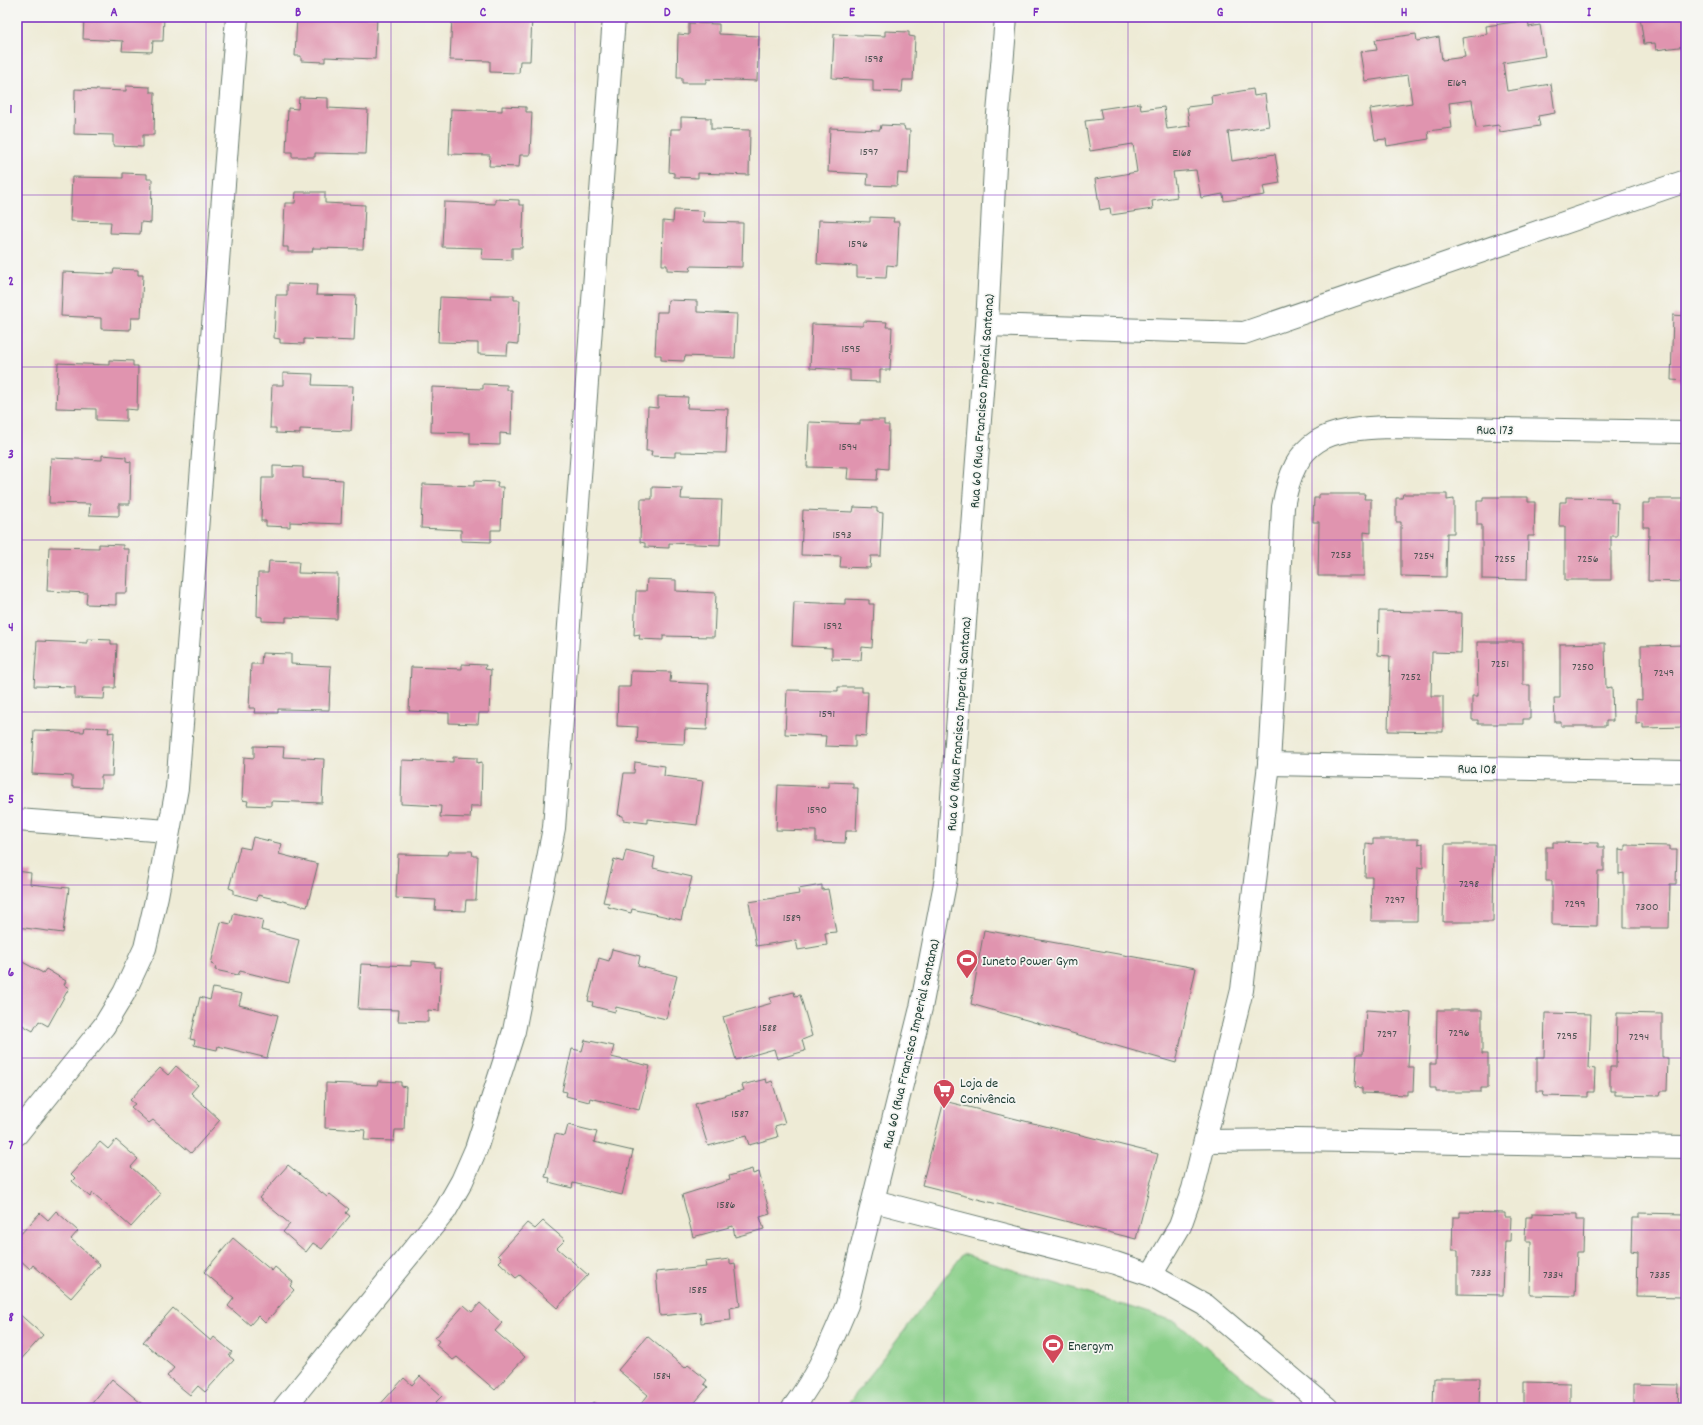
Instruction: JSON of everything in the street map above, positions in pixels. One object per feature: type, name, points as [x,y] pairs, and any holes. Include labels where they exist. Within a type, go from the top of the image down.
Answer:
[{"type":"street","points":[[17,1134],[104,1026],[124,993],[145,948],[157,896],[177,788],[236,17]]},
{"type":"street","points":[[284,1408],[445,1211],[462,1181],[476,1149],[514,1031],[554,828],[614,17]]},
{"type":"street","name":"Rua 60 (Rua Francisco Imperial Santana)","points":[[793,1408],[806,1392],[829,1349],[847,1305],[921,1008],[946,878],[987,325],[997,126],[1006,17]]},
{"type":"street","points":[[987,325],[1244,333],[1686,181]]},
{"type":"street","name":"Rua 173","points":[[1269,764],[1283,507],[1290,476],[1298,461],[1308,448],[1331,435],[1359,428],[1686,432]]},
{"type":"street","points":[[1151,1274],[1180,1226],[1192,1189],[1206,1141],[1242,990],[1269,764]]},
{"type":"street","name":"Rua 108","points":[[1269,764],[1686,772]]},
{"type":"street","points":[[17,820],[168,831]]},
{"type":"street","points":[[1206,1141],[1295,1140],[1686,1147]]},
{"type":"street","points":[[874,1201],[1115,1263],[1151,1274],[1205,1305],[1327,1408]]},
{"type":"green space","name":"Energym","points":[[963,1254],[1177,1322],[1279,1408],[845,1408]]},
{"type":"building","points":[[84,17],[164,17],[163,41],[153,41],[152,52],[122,51],[123,41],[83,39]]},
{"type":"building","points":[[297,17],[377,17],[375,59],[325,57],[325,62],[301,61],[301,56],[295,56]]},
{"type":"building","points":[[452,17],[532,17],[530,61],[520,61],[519,73],[490,72],[490,61],[450,60]]},
{"type":"building","points":[[1640,17],[1686,17],[1686,46],[1656,50],[1655,43],[1644,44]]},
{"type":"building","points":[[1528,20],[1529,27],[1540,25],[1545,56],[1503,63],[1507,91],[1551,84],[1555,113],[1538,116],[1540,126],[1500,132],[1499,125],[1476,128],[1472,100],[1449,103],[1452,128],[1428,131],[1429,139],[1387,146],[1386,139],[1375,140],[1370,109],[1412,103],[1408,75],[1365,81],[1360,52],[1377,50],[1375,40],[1416,34],[1417,41],[1439,37],[1442,60],[1465,57],[1462,38],[1487,34],[1486,26]]},
{"type":"building","points":[[689,23],[719,24],[719,34],[759,36],[757,81],[706,79],[706,83],[682,83],[682,78],[677,78],[678,34],[689,35]]},
{"type":"building","points":[[885,31],[909,32],[909,36],[915,37],[913,80],[903,80],[902,92],[873,91],[873,80],[832,78],[834,34],[885,36]]},
{"type":"building","points":[[126,86],[150,87],[150,92],[155,92],[154,135],[143,135],[143,147],[113,146],[113,135],[74,134],[75,89],[126,91]]},
{"type":"building","points":[[1253,89],[1254,96],[1265,94],[1269,126],[1228,132],[1232,161],[1275,154],[1280,183],[1263,186],[1265,195],[1224,201],[1223,194],[1201,198],[1196,170],[1173,172],[1177,197],[1152,201],[1153,209],[1111,215],[1110,208],[1100,210],[1095,179],[1137,172],[1133,144],[1090,151],[1085,121],[1102,119],[1100,109],[1140,103],[1141,110],[1164,107],[1167,129],[1190,126],[1187,107],[1212,104],[1211,96]]},
{"type":"building","points":[[299,97],[328,98],[328,108],[368,110],[366,154],[315,153],[315,157],[292,157],[292,152],[286,152],[288,108],[298,109]]},
{"type":"building","points":[[502,106],[526,107],[526,112],[532,112],[530,155],[520,155],[519,167],[489,166],[490,155],[449,154],[451,109],[502,111]]},
{"type":"building","points":[[681,117],[711,118],[711,129],[750,130],[749,175],[698,173],[698,178],[674,177],[674,173],[669,172],[671,129],[681,129]]},
{"type":"building","points":[[881,125],[904,126],[905,130],[910,130],[908,174],[898,173],[897,186],[867,185],[868,174],[828,172],[830,128],[880,130]]},
{"type":"building","points":[[123,173],[147,174],[147,179],[152,179],[151,223],[141,222],[140,234],[110,233],[111,222],[70,221],[72,177],[123,178]]},
{"type":"building","points":[[296,192],[325,192],[325,203],[365,205],[363,249],[313,248],[312,252],[288,252],[288,247],[283,247],[285,203],[295,203]]},
{"type":"building","points":[[495,199],[519,200],[519,205],[524,205],[522,248],[512,248],[512,260],[482,259],[483,248],[442,247],[444,202],[495,204]]},
{"type":"building","points":[[674,210],[704,211],[703,222],[743,223],[742,267],[691,266],[690,271],[667,270],[667,265],[662,265],[663,221],[673,222]]},
{"type":"building","points":[[870,217],[894,218],[893,222],[899,222],[897,266],[887,265],[886,278],[857,277],[857,266],[817,264],[819,220],[870,222]]},
{"type":"building","points":[[114,269],[138,270],[138,275],[143,275],[141,318],[131,318],[130,330],[101,329],[101,318],[61,316],[63,272],[113,274]]},
{"type":"building","points":[[287,284],[317,285],[316,295],[356,296],[354,341],[304,339],[304,344],[280,343],[280,339],[274,338],[276,295],[287,295]]},
{"type":"building","points":[[490,295],[514,295],[514,300],[520,300],[518,344],[508,343],[507,355],[478,354],[478,343],[438,342],[440,297],[491,299]]},
{"type":"building","points":[[668,300],[697,301],[697,312],[737,314],[735,358],[685,356],[684,361],[661,360],[661,355],[655,355],[657,312],[667,312]]},
{"type":"building","points":[[1673,315],[1686,316],[1686,381],[1671,380]]},
{"type":"building","points":[[863,321],[887,322],[886,327],[892,327],[890,370],[880,370],[880,382],[850,381],[850,370],[810,368],[812,324],[863,326]]},
{"type":"building","points":[[109,360],[133,361],[133,366],[138,366],[137,410],[126,409],[126,421],[96,420],[96,409],[56,408],[58,363],[109,365]]},
{"type":"building","points":[[283,373],[313,374],[312,385],[353,386],[351,431],[300,429],[300,434],[276,433],[276,428],[270,428],[272,385],[283,385]]},
{"type":"building","points":[[483,384],[507,385],[507,390],[512,390],[511,434],[500,433],[500,445],[470,444],[470,433],[431,432],[432,387],[483,389]]},
{"type":"building","points":[[658,396],[688,397],[687,408],[728,409],[726,453],[675,452],[675,457],[651,456],[652,451],[646,451],[648,407],[658,408]]},
{"type":"building","points":[[860,420],[884,420],[884,425],[889,425],[888,469],[878,468],[877,480],[847,479],[848,468],[807,467],[809,422],[860,424]]},
{"type":"building","points":[[102,455],[126,457],[126,461],[131,462],[130,504],[119,504],[119,516],[89,515],[90,504],[49,503],[51,458],[102,460]]},
{"type":"building","points":[[273,466],[303,467],[303,478],[343,480],[341,524],[290,522],[290,527],[266,526],[266,521],[261,521],[262,478],[273,478]]},
{"type":"building","points":[[474,481],[498,482],[497,487],[503,487],[501,530],[491,530],[491,542],[461,541],[461,530],[421,528],[423,484],[474,486]]},
{"type":"building","points":[[652,487],[682,488],[681,499],[722,500],[720,545],[669,543],[669,548],[645,547],[645,543],[640,542],[641,499],[652,499]]},
{"type":"building","points":[[1319,494],[1365,494],[1364,499],[1371,499],[1371,533],[1364,532],[1364,576],[1318,576],[1319,522],[1313,522],[1314,498],[1319,498]]},
{"type":"building","points":[[1403,494],[1447,494],[1447,500],[1454,499],[1454,533],[1447,533],[1446,577],[1401,576],[1401,522],[1396,522],[1396,498],[1402,498]]},
{"type":"building","points":[[1483,497],[1528,497],[1528,502],[1535,502],[1534,536],[1528,536],[1527,580],[1482,579],[1482,525],[1477,525],[1477,501],[1483,501]]},
{"type":"building","points":[[1566,497],[1611,498],[1611,502],[1618,503],[1617,536],[1611,536],[1611,580],[1565,580],[1565,526],[1559,526],[1560,502],[1566,502]]},
{"type":"building","points":[[1650,499],[1686,499],[1686,582],[1648,581],[1649,527],[1643,527],[1643,503],[1650,503]]},
{"type":"building","points":[[854,507],[877,508],[877,512],[883,513],[881,556],[871,556],[870,568],[840,567],[841,556],[801,555],[803,510],[853,512]]},
{"type":"building","points":[[99,544],[123,545],[123,549],[129,549],[127,593],[116,593],[116,605],[86,604],[87,593],[47,591],[49,547],[99,548]]},
{"type":"building","points":[[269,561],[299,562],[298,573],[338,574],[337,619],[286,617],[286,622],[262,621],[262,617],[257,616],[258,573],[268,573]]},
{"type":"building","points":[[647,579],[676,580],[676,591],[716,593],[714,637],[663,636],[663,640],[639,639],[640,634],[634,635],[636,591],[646,591]]},
{"type":"building","points":[[845,599],[869,600],[869,604],[874,604],[872,648],[862,647],[861,660],[832,659],[832,648],[792,646],[794,602],[845,604]]},
{"type":"building","points":[[1379,611],[1462,613],[1461,653],[1432,652],[1431,696],[1443,696],[1443,732],[1388,731],[1390,656],[1378,655]]},
{"type":"building","points":[[87,639],[111,640],[111,644],[117,644],[115,688],[105,688],[104,699],[75,698],[75,687],[34,686],[37,641],[87,643]]},
{"type":"building","points":[[1477,642],[1523,642],[1523,685],[1530,685],[1530,719],[1523,719],[1523,724],[1478,724],[1478,720],[1472,720],[1472,696],[1478,696]]},
{"type":"building","points":[[1605,643],[1606,688],[1612,687],[1613,721],[1606,721],[1606,726],[1561,726],[1561,722],[1555,722],[1554,698],[1560,698],[1560,644]]},
{"type":"building","points":[[1686,645],[1686,727],[1643,728],[1643,723],[1636,724],[1636,699],[1642,700],[1641,646]]},
{"type":"building","points":[[262,653],[291,654],[291,664],[331,666],[329,710],[278,709],[278,713],[254,713],[255,708],[249,708],[251,664],[261,664]]},
{"type":"building","points":[[462,664],[486,665],[485,669],[491,670],[489,713],[479,713],[478,724],[449,723],[449,713],[409,711],[411,667],[462,669]]},
{"type":"building","points":[[631,671],[671,672],[670,682],[709,684],[707,730],[685,729],[684,744],[637,742],[638,727],[617,726],[618,687],[630,687]]},
{"type":"building","points":[[838,687],[862,687],[862,692],[868,692],[866,736],[855,735],[855,747],[825,746],[826,736],[785,734],[787,690],[838,691]]},
{"type":"building","points":[[85,727],[109,728],[108,733],[114,732],[112,776],[101,776],[101,788],[72,787],[72,776],[32,774],[34,730],[84,732]]},
{"type":"building","points":[[254,746],[284,747],[283,757],[324,759],[322,803],[271,801],[271,806],[247,805],[248,801],[242,800],[244,757],[254,758]]},
{"type":"building","points":[[453,757],[477,758],[477,763],[482,762],[481,806],[471,806],[470,818],[440,817],[441,806],[401,804],[402,760],[453,762]]},
{"type":"building","points":[[635,762],[665,766],[664,776],[703,781],[697,825],[647,819],[647,823],[623,820],[623,816],[618,815],[624,773],[634,773]]},
{"type":"building","points":[[829,782],[853,783],[853,788],[858,788],[856,831],[846,831],[845,843],[816,842],[816,831],[776,830],[778,785],[829,787]]},
{"type":"building","points":[[253,837],[282,844],[279,854],[318,864],[307,907],[258,895],[257,900],[234,894],[234,890],[229,888],[240,847],[250,849]]},
{"type":"building","points":[[1373,839],[1418,839],[1418,844],[1423,843],[1423,868],[1418,867],[1417,921],[1371,921],[1372,877],[1365,877],[1366,843],[1373,844]]},
{"type":"building","points":[[1553,842],[1598,843],[1598,847],[1604,847],[1604,871],[1598,871],[1597,926],[1552,925],[1552,881],[1546,881],[1546,847],[1553,847]]},
{"type":"building","points":[[1445,844],[1494,844],[1493,922],[1443,922]]},
{"type":"building","points":[[1625,845],[1670,846],[1670,850],[1677,850],[1676,884],[1670,884],[1669,928],[1624,928],[1624,873],[1619,874],[1619,849],[1625,850]]},
{"type":"building","points":[[626,850],[655,857],[653,868],[692,877],[681,920],[632,909],[631,913],[608,907],[609,903],[603,902],[614,859],[623,862]]},
{"type":"building","points":[[449,851],[472,851],[473,856],[478,856],[476,900],[466,900],[465,911],[435,910],[436,900],[396,898],[398,854],[448,855]]},
{"type":"building","points":[[17,871],[31,873],[30,884],[69,888],[63,933],[17,927]]},
{"type":"building","points":[[822,885],[822,890],[828,889],[836,932],[825,933],[827,945],[798,950],[796,940],[756,946],[749,902],[799,894],[798,889]]},
{"type":"building","points":[[234,913],[263,920],[261,930],[299,940],[289,983],[240,971],[238,975],[215,970],[216,966],[211,964],[221,922],[231,924]]},
{"type":"building","points":[[984,930],[1196,968],[1176,1063],[971,1004]]},
{"type":"building","points":[[612,949],[640,956],[638,966],[677,976],[666,1019],[616,1007],[615,1012],[592,1006],[593,1002],[588,1001],[599,958],[609,961]]},
{"type":"building","points":[[17,959],[43,973],[46,969],[66,981],[64,985],[69,988],[48,1026],[39,1021],[33,1031],[17,1022]]},
{"type":"building","points":[[411,961],[435,963],[435,967],[441,967],[439,1011],[428,1010],[428,1022],[398,1021],[399,1010],[358,1009],[361,964],[411,966]]},
{"type":"building","points":[[213,988],[242,994],[239,1005],[278,1015],[267,1058],[218,1046],[217,1050],[194,1045],[195,1040],[190,1039],[200,997],[210,1000]]},
{"type":"building","points":[[794,992],[795,996],[800,995],[812,1036],[802,1040],[805,1051],[777,1059],[774,1049],[736,1060],[723,1017],[772,1003],[770,998]]},
{"type":"building","points":[[1366,1010],[1411,1013],[1408,1067],[1414,1067],[1413,1091],[1407,1091],[1407,1095],[1362,1093],[1362,1088],[1355,1087],[1357,1054],[1363,1054]]},
{"type":"building","points":[[1437,1010],[1482,1010],[1482,1054],[1488,1054],[1488,1088],[1481,1088],[1481,1092],[1436,1092],[1436,1088],[1430,1088],[1430,1064],[1436,1064]]},
{"type":"building","points":[[1545,1013],[1591,1014],[1589,1068],[1595,1069],[1594,1092],[1588,1092],[1588,1097],[1543,1096],[1544,1091],[1537,1091],[1537,1057],[1544,1057]]},
{"type":"building","points":[[1617,1013],[1662,1014],[1662,1058],[1668,1058],[1667,1091],[1661,1091],[1660,1096],[1615,1095],[1615,1091],[1610,1091],[1610,1067],[1616,1067]]},
{"type":"building","points":[[585,1040],[614,1046],[611,1057],[650,1066],[639,1110],[590,1098],[589,1102],[566,1096],[567,1092],[562,1091],[572,1049],[582,1051]]},
{"type":"building","points":[[176,1066],[198,1085],[191,1093],[220,1120],[191,1153],[153,1120],[149,1123],[131,1107],[135,1104],[130,1100],[160,1068],[168,1075]]},
{"type":"building","points":[[766,1079],[767,1083],[772,1081],[785,1123],[775,1126],[778,1137],[749,1145],[746,1136],[708,1146],[695,1104],[744,1090],[742,1085]]},
{"type":"building","points":[[378,1081],[401,1082],[401,1086],[406,1087],[404,1130],[395,1130],[394,1141],[364,1140],[365,1130],[325,1128],[326,1083],[377,1085]]},
{"type":"building","points":[[944,1101],[1158,1154],[1136,1239],[922,1185]]},
{"type":"building","points":[[568,1125],[597,1132],[594,1142],[633,1151],[622,1195],[573,1183],[572,1188],[549,1182],[550,1178],[545,1177],[555,1134],[565,1136]]},
{"type":"building","points":[[116,1140],[138,1159],[131,1167],[161,1194],[131,1227],[93,1193],[90,1197],[72,1181],[75,1178],[71,1174],[100,1142],[108,1149]]},
{"type":"building","points":[[288,1165],[327,1197],[330,1194],[349,1209],[346,1213],[350,1216],[322,1249],[313,1243],[306,1252],[283,1232],[290,1224],[259,1198]]},
{"type":"building","points":[[752,1169],[753,1174],[759,1172],[770,1214],[760,1217],[764,1229],[735,1237],[733,1226],[693,1237],[682,1195],[730,1180],[729,1176]]},
{"type":"building","points":[[56,1211],[78,1231],[71,1239],[100,1265],[71,1298],[33,1265],[30,1269],[17,1257],[17,1238],[40,1213],[48,1220]]},
{"type":"building","points":[[1460,1212],[1505,1213],[1505,1217],[1511,1217],[1510,1241],[1505,1241],[1503,1295],[1458,1294],[1458,1250],[1452,1250],[1453,1217],[1460,1217]]},
{"type":"building","points":[[1532,1213],[1577,1214],[1577,1219],[1584,1219],[1583,1252],[1577,1252],[1575,1296],[1530,1295],[1531,1241],[1525,1241],[1526,1217],[1532,1217]]},
{"type":"building","points":[[1639,1213],[1684,1214],[1684,1218],[1686,1218],[1686,1242],[1684,1242],[1682,1297],[1637,1296],[1638,1252],[1631,1251],[1632,1218],[1639,1218]]},
{"type":"building","points":[[543,1221],[565,1240],[557,1248],[588,1275],[557,1308],[520,1275],[516,1278],[499,1262],[502,1259],[498,1255],[527,1223],[535,1229]]},
{"type":"building","points":[[233,1238],[272,1271],[275,1267],[293,1282],[290,1286],[294,1290],[265,1323],[258,1316],[250,1325],[228,1306],[234,1298],[204,1272]]},
{"type":"building","points":[[730,1259],[730,1264],[735,1263],[740,1306],[730,1308],[731,1320],[701,1323],[700,1312],[660,1316],[656,1272],[706,1267],[705,1262]]},
{"type":"building","points":[[480,1303],[502,1323],[495,1331],[525,1357],[495,1390],[457,1357],[453,1360],[436,1345],[439,1341],[435,1338],[464,1305],[472,1312]]},
{"type":"building","points":[[173,1308],[211,1341],[214,1337],[232,1352],[229,1356],[234,1360],[205,1392],[198,1386],[190,1395],[167,1376],[174,1368],[143,1342]]},
{"type":"building","points":[[17,1312],[43,1335],[17,1364]]},
{"type":"building","points":[[647,1336],[685,1368],[688,1365],[707,1380],[704,1384],[708,1387],[690,1408],[646,1408],[641,1404],[648,1395],[618,1370]]},
{"type":"building","points":[[420,1376],[442,1396],[435,1403],[440,1408],[377,1408],[404,1378],[412,1385]]},
{"type":"building","points":[[1434,1378],[1480,1378],[1479,1408],[1433,1408]]},
{"type":"building","points":[[112,1379],[147,1408],[88,1408]]},
{"type":"building","points":[[1524,1382],[1570,1383],[1570,1408],[1524,1408]]},
{"type":"building","points":[[1633,1384],[1679,1385],[1678,1408],[1633,1408]]},
{"type":"building","points":[[593,1402],[600,1408],[588,1408]]},
{"type":"place","name":"Iuneto Power Gym","points":[[967,980]]},
{"type":"place","name":"Loja de Conivência","points":[[944,1110]]},
{"type":"place","name":"Energym","points":[[1053,1364]]}]
